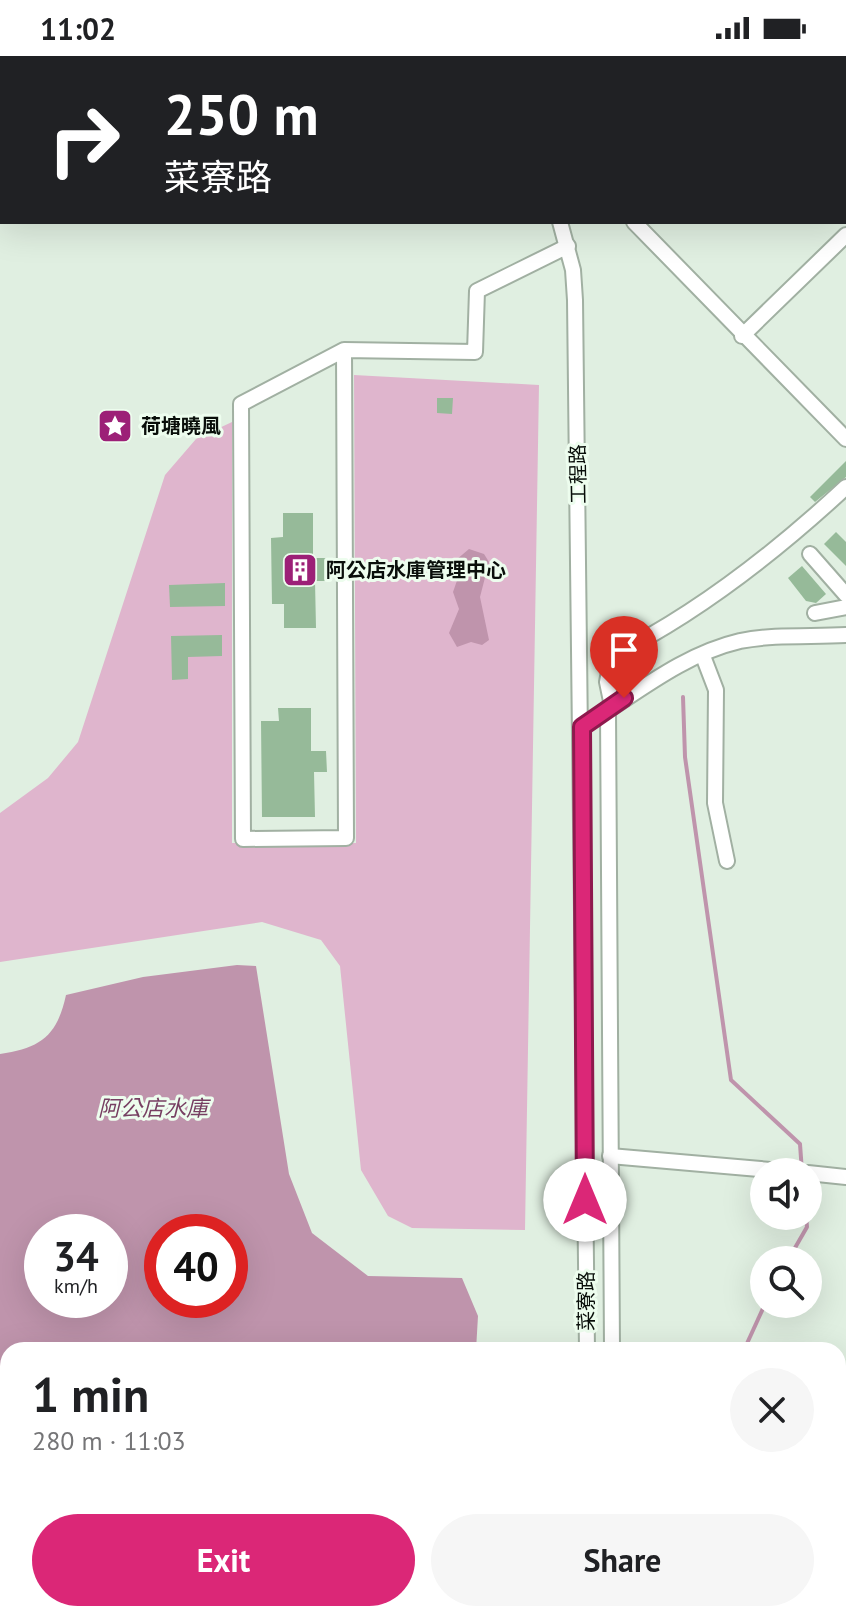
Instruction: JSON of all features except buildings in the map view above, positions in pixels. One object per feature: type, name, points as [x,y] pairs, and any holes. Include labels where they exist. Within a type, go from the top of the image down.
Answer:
[{"type":"street","name":"工程路","points":[[561,224],[568,246],[575,300],[582,727]]},
{"type":"street","points":[[636,224],[846,439]]},
{"type":"street","points":[[742,336],[846,235]]},
{"type":"street","points":[[344,350],[346,838],[243,839],[241,404],[344,350],[475,352],[477,291],[568,246]]},
{"type":"street","points":[[612,1342],[610,1156],[615,705],[607,682],[612,656],[653,636],[799,530],[846,487]]},
{"type":"street","points":[[810,554],[846,595]]},
{"type":"street","points":[[815,613],[846,607]]},
{"type":"street","points":[[582,727],[703,656],[739,642],[786,636],[846,635]]},
{"type":"street","points":[[703,656],[716,690],[715,803],[727,861]]},
{"type":"street","name":"菜寮路","points":[[582,727],[587,1342]]},
{"type":"street","points":[[610,1156],[750,1167]]},
{"type":"street","points":[[822,1174],[846,1177]]},
{"type":"shaded area","points":[[354,375],[539,385],[525,1230],[412,1228],[388,1216],[361,1170],[340,966],[321,940],[262,922],[0,962],[0,813],[48,778],[78,742],[165,475],[196,439],[232,422],[232,843],[356,843]]},
{"type":"water","points":[[469,549],[484,554],[489,562],[480,597],[489,640],[482,645],[471,642],[457,647],[449,633],[459,609],[453,592],[460,572],[456,560]]},
{"type":"water","name":"阿公店水庫","points":[[237,965],[256,966],[289,1174],[312,1233],[368,1276],[462,1278],[478,1316],[476,1342],[0,1342],[0,1054],[37,1044],[52,1030],[66,995],[143,977]]},
{"type":"waterway","points":[[683,697],[685,757],[731,1080],[800,1144],[801,1158]]},
{"type":"waterway","points":[[796,1246],[805,1230]]},
{"type":"waterway","points":[[748,1342],[759,1318]]},
{"type":"place","name":"荷塘曉風","points":[[115,426]]},
{"type":"place","name":"阿公店水庫管理中心","points":[[300,570]]},
{"type":"route","points":[[585,1200],[582,727],[608,712],[624,698]]}]
